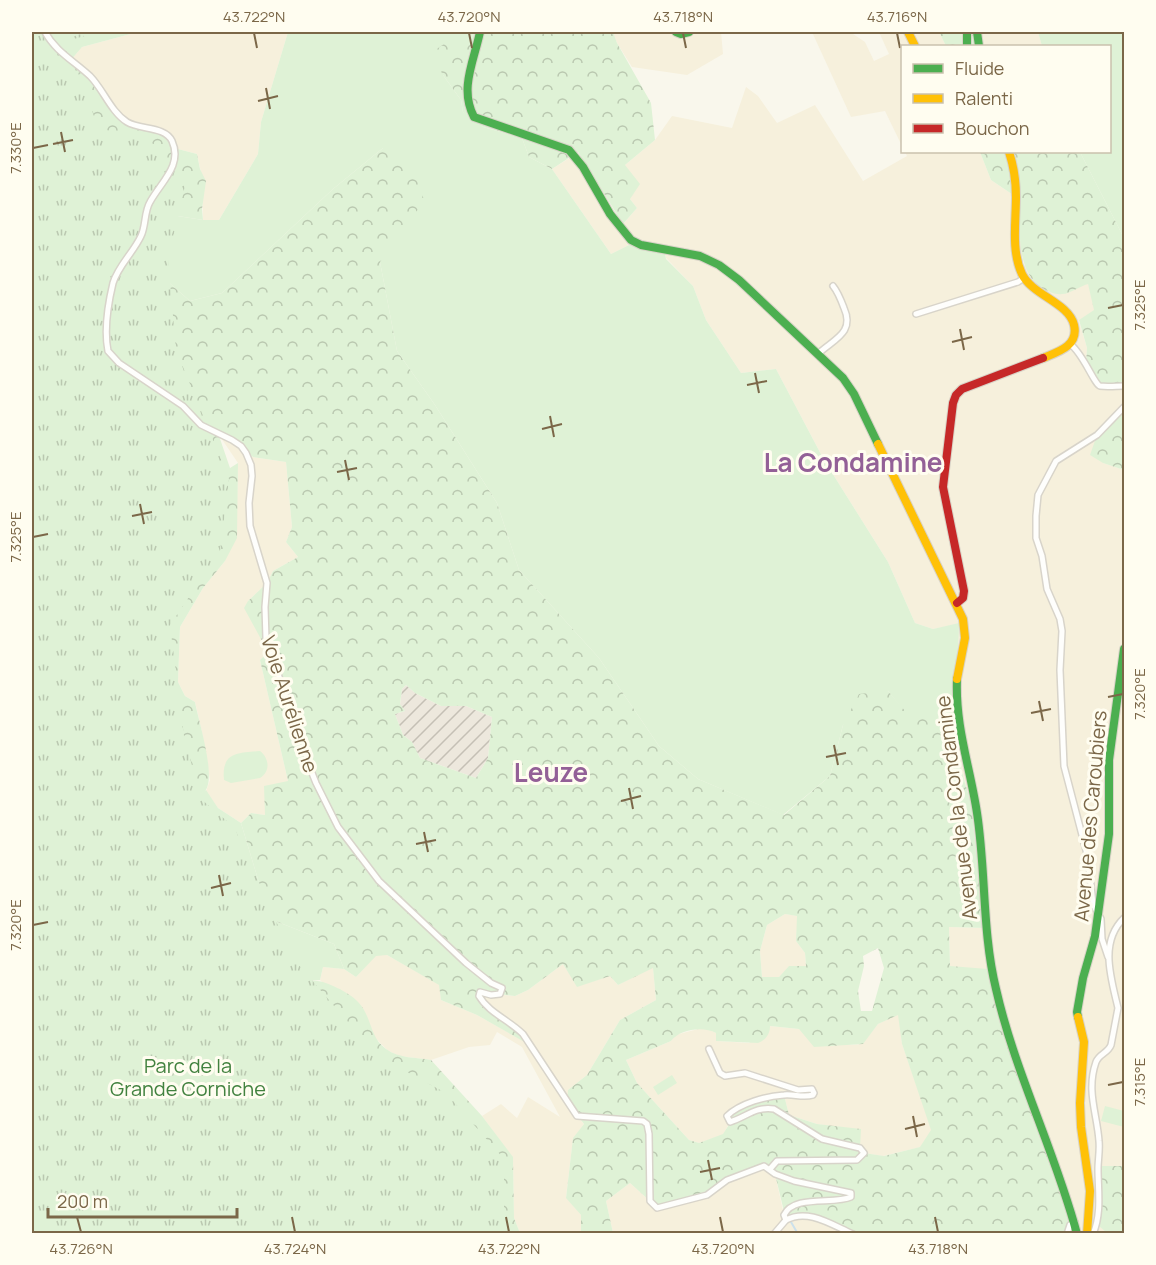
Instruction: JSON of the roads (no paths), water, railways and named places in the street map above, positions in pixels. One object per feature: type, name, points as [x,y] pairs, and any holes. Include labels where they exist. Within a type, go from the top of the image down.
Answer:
[{"type":"main road","name":"Avenue de la Condamine","points":[[480,32],[465,96],[467,108],[474,117],[569,150],[583,167],[610,214],[631,240],[641,245],[700,256],[719,265],[739,280],[818,354],[843,378],[854,394],[963,619],[965,638],[958,669],[957,687],[962,747],[977,813],[995,987],[1008,1035],[1077,1233]]},
{"type":"main road","points":[[676,32],[681,34],[689,32]]},
{"type":"main road","points":[[957,603],[963,598],[964,591],[943,487],[956,394],[973,385],[1053,356],[1066,349],[1070,344],[1074,327],[1071,317],[1058,304],[1034,289],[1024,278],[1019,267],[1015,202],[1017,176],[1009,153]]},
{"type":"main road","name":"Avenue des Caroubiers","points":[[1087,1233],[1090,1191],[1080,1103],[1084,1042],[1077,1012],[1083,978],[1095,936],[1109,834],[1107,783],[1125,649]]},
{"type":"street","name":"Voie Aurélienne","points":[[45,32],[61,53],[90,77],[124,120],[135,126],[164,132],[171,139],[174,148],[173,166],[151,201],[146,211],[142,233],[113,282],[107,324],[108,351],[119,363],[183,406],[201,424],[241,446],[249,459],[252,476],[249,503],[250,526],[267,583],[265,607],[268,647],[297,729],[304,742],[308,764],[338,827],[379,881],[490,984],[502,988],[503,991],[500,994],[491,995],[480,992],[479,996],[487,1007],[514,1025],[523,1034],[578,1116],[643,1121],[647,1124],[650,1201],[653,1206],[657,1208],[673,1205],[707,1195],[727,1180],[749,1170],[764,1166],[770,1169]]},
{"type":"street","points":[[916,314],[1018,282],[1024,278]]},
{"type":"street","points":[[818,354],[847,328],[847,316],[833,286]]},
{"type":"street","points":[[1070,344],[1080,353],[1095,383],[1101,386],[1125,386]]},
{"type":"street","points":[[1093,1233],[1098,1216],[1100,1141],[1093,1110],[1091,1083],[1098,1057],[1111,1045],[1119,1008],[1102,939],[1101,919],[1093,904],[1088,858],[1064,766],[1060,670],[1062,631],[1047,589],[1042,556],[1036,538],[1036,504],[1042,486],[1056,461],[1097,435],[1125,407]]},
{"type":"street","points":[[1108,957],[1117,925],[1125,918]]},
{"type":"street","points":[[709,1049],[720,1073],[725,1076],[745,1073],[798,1090],[812,1089],[814,1093],[807,1096],[784,1095],[749,1104],[730,1113],[727,1116],[730,1122],[751,1111],[774,1109],[822,1139],[860,1148],[864,1153],[857,1161],[777,1161],[770,1169],[775,1174],[794,1181],[851,1193],[851,1197],[847,1199],[824,1199],[788,1208],[784,1213],[786,1220]]},
{"type":"street","points":[[774,1233],[786,1220],[805,1215],[853,1233]]},
{"type":"street","points":[[1067,1233],[1070,1225],[1075,1222]]},
{"type":"waterway","points":[[791,1222],[798,1234]]},
{"type":"district","name":"La Condamine","points":[[853,462]]},
{"type":"district","name":"Leuze","points":[[551,772]]},
{"type":"park label","name":"Parc de la Grande Corniche","points":[[188,1076]]}]
